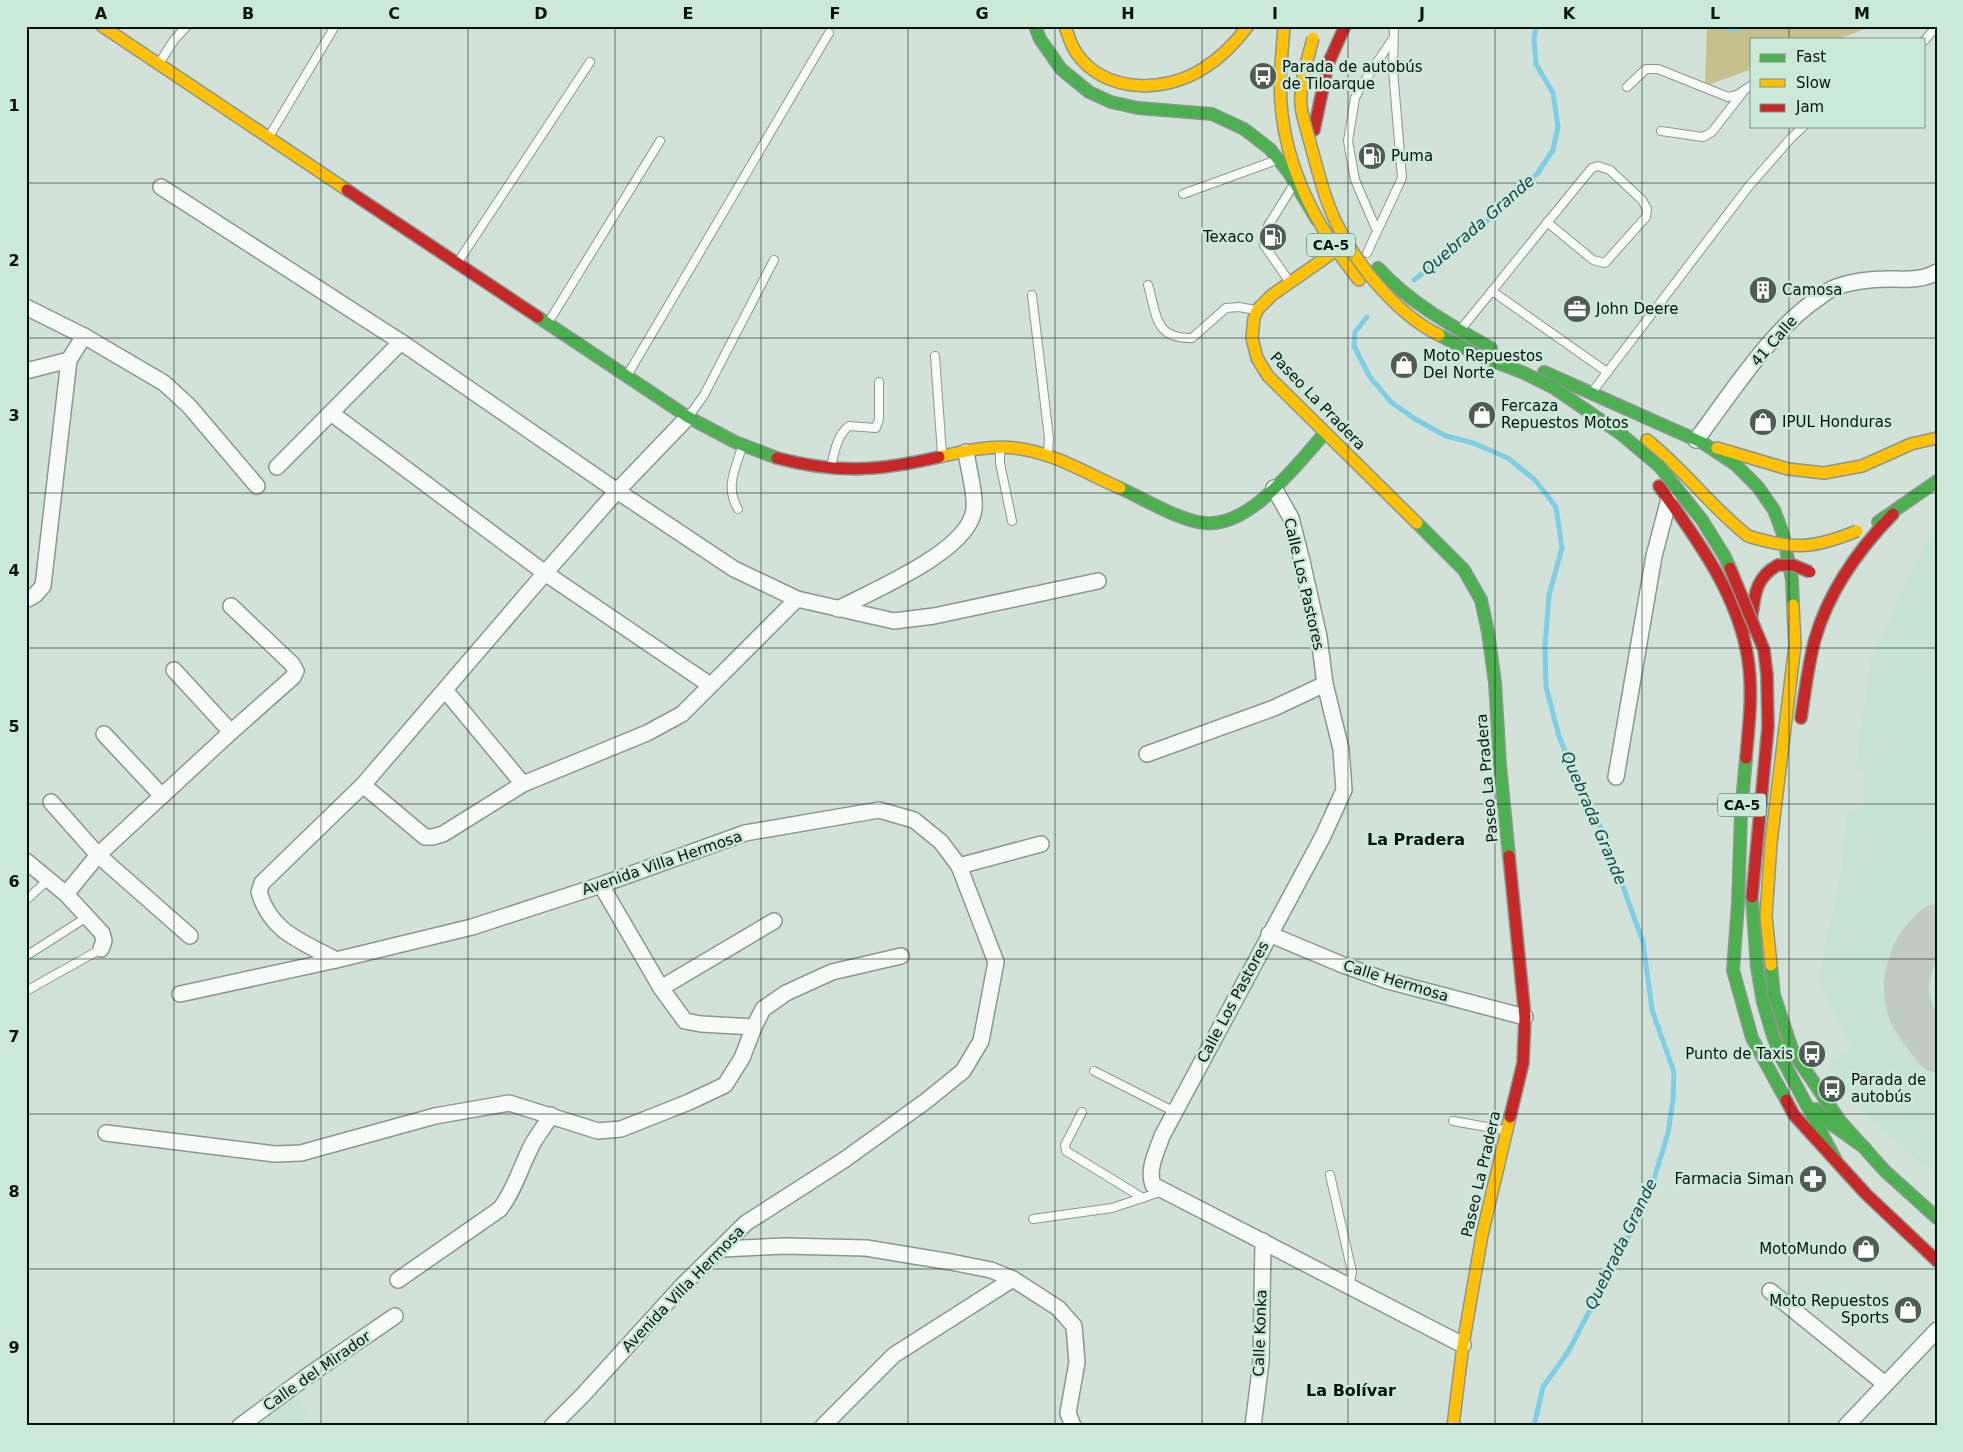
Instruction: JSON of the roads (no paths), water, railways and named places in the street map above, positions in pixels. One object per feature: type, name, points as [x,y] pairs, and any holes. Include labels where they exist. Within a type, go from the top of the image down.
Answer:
[{"type":"main road","points":[[102,26],[688,417],[742,446],[766,454],[792,461],[852,470],[883,468],[966,452],[1016,448],[1048,455],[1200,523],[1217,524],[1234,518],[1250,508],[1274,488],[1325,433]]},
{"type":"main road","points":[[1035,26],[1040,39],[1061,69],[1089,92],[1111,102],[1138,108],[1212,114],[1244,129],[1270,149],[1295,183],[1317,220]]},
{"type":"main road","points":[[1065,26],[1071,45],[1088,67],[1109,79],[1124,84],[1151,87],[1191,76],[1224,54],[1248,26]]},
{"type":"main road","name":"CA-5","points":[[1284,26],[1281,80],[1282,114],[1289,152],[1317,220],[1335,251],[1361,283],[1417,335],[1435,346]]},
{"type":"main road","points":[[1310,31],[1319,26]]},
{"type":"main road","points":[[1314,130],[1326,66],[1336,41],[1345,26]]},
{"type":"main road","points":[[1310,31],[1308,76],[1314,130]]},
{"type":"main road","points":[[1310,31],[1301,105],[1321,184],[1340,231],[1360,263],[1394,302],[1426,329],[1480,356],[1524,373],[1554,388],[1621,434],[1660,467],[1702,520],[1725,556],[1764,650],[1767,675],[1768,727],[1752,896],[1756,968],[1770,1026],[1784,1063],[1803,1095],[1837,1162]]},
{"type":"main road","name":"CA-5","points":[[1314,130],[1328,177],[1352,233],[1384,276],[1426,310],[1496,350],[1700,442],[1736,465],[1758,487],[1774,510],[1783,534],[1792,580],[1795,645],[1772,843],[1766,916],[1774,995],[1793,1052],[1840,1121],[1885,1171],[1937,1218]]},
{"type":"main road","name":"Paseo La Pradera","points":[[1335,251],[1266,300],[1258,310],[1253,321],[1250,333],[1253,349],[1259,363],[1268,376],[1464,570],[1481,600],[1488,632],[1495,683],[1500,765],[1525,1017],[1523,1063],[1482,1235],[1463,1345],[1453,1426]]},
{"type":"main road","points":[[1469,363],[1510,380],[1601,412],[1626,425],[1676,462],[1712,505],[1730,523],[1748,536],[1774,545],[1802,547],[1830,542],[1893,514]]},
{"type":"main road","name":"CA-5","points":[[1564,409],[1611,437],[1651,476],[1694,536],[1714,570],[1736,614],[1742,631],[1748,659],[1751,692],[1741,813],[1733,970],[1752,1038],[1794,1115],[1866,1194],[1937,1261]]},
{"type":"main road","points":[[1700,442],[1764,463],[1811,474],[1840,472],[1863,465],[1913,443],[1937,438]]},
{"type":"main road","points":[[1799,733],[1809,669],[1822,620],[1834,592],[1852,560],[1871,535],[1916,493],[1937,481]]},
{"type":"main road","points":[[1746,650],[1758,583],[1767,571],[1778,565],[1794,566],[1813,575]]},
{"type":"main road","points":[[1822,620],[1823,590]]},
{"type":"main road","points":[[1772,843],[1790,784]]},
{"type":"main road","points":[[1803,1095],[1827,1121],[1865,1148]]},
{"type":"street","points":[[161,187],[401,342],[734,569],[797,599],[894,621],[934,616],[1098,581]]},
{"type":"street","name":"41 Calle","points":[[1700,442],[1764,350],[1790,321],[1812,302],[1834,287],[1863,280],[1910,279],[1930,276],[1937,272]]},
{"type":"street","points":[[26,307],[84,336],[164,383],[189,406],[257,486]]},
{"type":"street","points":[[26,600],[43,586],[69,360],[84,336]]},
{"type":"street","points":[[277,467],[401,342]]},
{"type":"street","points":[[26,371],[69,360]]},
{"type":"street","points":[[331,413],[545,573],[710,686]]},
{"type":"street","points":[[336,960],[282,930],[269,916],[259,892],[262,883],[363,785],[617,491],[688,417]]},
{"type":"street","points":[[838,609],[934,558],[956,540],[966,528],[972,518],[974,508],[966,452]]},
{"type":"street","name":"Calle Los Pastores","points":[[1274,488],[1290,518],[1299,549],[1319,637],[1325,684],[1341,749],[1344,790],[1323,836],[1162,1136],[1150,1177],[1153,1185],[1463,1345]]},
{"type":"street","points":[[1616,777],[1654,556],[1669,499]]},
{"type":"street","points":[[363,785],[425,837],[444,834],[523,784],[647,733],[682,714],[797,599]]},
{"type":"street","points":[[66,894],[98,856],[231,732],[294,677],[296,671],[292,664],[231,606]]},
{"type":"street","points":[[174,670],[231,732]]},
{"type":"street","points":[[1148,754],[1274,708],[1325,684]]},
{"type":"street","points":[[445,690],[523,784]]},
{"type":"street","points":[[104,734],[162,796]]},
{"type":"street","points":[[51,802],[98,856],[190,936]]},
{"type":"street","name":"Avenida Villa Hermosa","points":[[180,994],[336,960],[472,927],[601,885],[745,833],[879,810],[914,820],[941,842],[959,866],[996,962],[981,1041],[963,1071],[926,1102],[844,1160],[746,1224],[682,1286],[582,1396],[552,1426]]},
{"type":"street","points":[[959,866],[1041,844]]},
{"type":"street","points":[[26,862],[66,894],[102,933],[104,941],[101,949]]},
{"type":"street","points":[[601,885],[661,988],[685,1021],[709,1025],[754,1026]]},
{"type":"street","points":[[661,988],[774,921]]},
{"type":"street","name":"Calle Hermosa","points":[[1270,934],[1342,965],[1388,981],[1525,1017]]},
{"type":"street","points":[[106,1133],[275,1154],[301,1153],[435,1116],[509,1103],[598,1131],[621,1129],[689,1102],[725,1085],[742,1058],[754,1026],[763,1009],[786,993],[832,972],[901,956]]},
{"type":"street","points":[[398,1280],[500,1209],[509,1194],[530,1147],[544,1129],[551,1115]]},
{"type":"street","name":"Calle Konka","points":[[1253,1426],[1261,1362],[1263,1241]]},
{"type":"street","points":[[721,1249],[785,1246],[866,1248],[991,1270],[1013,1279],[1058,1308],[1074,1326],[1077,1362],[1068,1413],[1073,1426]]},
{"type":"street","points":[[823,1426],[894,1355],[1013,1279]]},
{"type":"street","points":[[1770,1291],[1885,1384]]},
{"type":"street","name":"Calle del Mirador","points":[[240,1426],[306,1377],[395,1316]]},
{"type":"street","points":[[1846,1426],[1937,1330]]},
{"type":"lane","points":[[159,64],[174,40],[187,26]]},
{"type":"lane","points":[[269,137],[334,26]]},
{"type":"lane","points":[[1367,252],[1402,178],[1393,70],[1392,40],[1394,26]]},
{"type":"lane","points":[[1926,40],[1937,26]]},
{"type":"lane","points":[[627,376],[829,32]]},
{"type":"lane","points":[[1377,231],[1355,180],[1348,141],[1358,93],[1392,40]]},
{"type":"lane","points":[[458,262],[590,62]]},
{"type":"lane","points":[[1626,87],[1646,69],[1658,69],[1728,96],[1737,95],[1749,87]]},
{"type":"lane","points":[[1661,131],[1703,137],[1712,132],[1749,87]]},
{"type":"lane","points":[[1592,393],[1749,186],[1802,128]]},
{"type":"lane","points":[[548,323],[660,141]]},
{"type":"lane","points":[[1183,194],[1278,159]]},
{"type":"lane","points":[[1459,330],[1492,291],[1547,222],[1592,168],[1598,166],[1610,170],[1642,200],[1647,209],[1646,217],[1605,263],[1593,260],[1547,222]]},
{"type":"lane","points":[[1268,226],[1295,183]]},
{"type":"lane","points":[[1264,245],[1290,283]]},
{"type":"lane","points":[[688,417],[704,396],[774,260]]},
{"type":"lane","points":[[1148,286],[1161,330],[1171,336],[1192,338],[1226,308],[1239,307],[1258,310]]},
{"type":"lane","points":[[1492,291],[1607,372]]},
{"type":"lane","points":[[1032,295],[1049,438],[1048,455]]},
{"type":"lane","points":[[935,356],[942,456]]},
{"type":"lane","points":[[831,468],[835,450],[844,430],[849,426],[876,428],[878,424],[878,382]]},
{"type":"lane","points":[[738,509],[733,500],[730,487],[742,446]]},
{"type":"lane","points":[[1000,448],[1000,463],[1012,521]]},
{"type":"lane","points":[[26,900],[48,880]]},
{"type":"lane","points":[[26,956],[87,917]]},
{"type":"lane","points":[[26,991],[101,949]]},
{"type":"lane","points":[[1094,1071],[1175,1112]]},
{"type":"lane","points":[[1082,1112],[1065,1146],[1066,1151],[1143,1198]]},
{"type":"lane","points":[[1454,1122],[1506,1131]]},
{"type":"lane","points":[[1330,1174],[1352,1272],[1350,1286]]},
{"type":"lane","points":[[1032,1219],[1112,1208],[1164,1190]]},
{"type":"waterway","name":"Quebrada Grande","points":[[1414,280],[1471,236],[1537,174],[1553,150],[1558,127],[1553,93],[1536,64],[1534,39],[1536,26]]},
{"type":"waterway","name":"Quebrada Grande","points":[[1722,26],[1732,30],[1744,26]]},
{"type":"waterway","name":"Quebrada Grande","points":[[1367,317],[1355,332],[1354,346],[1370,377],[1391,402],[1415,419],[1446,436],[1473,443],[1508,458],[1535,480],[1556,507],[1562,548],[1549,595],[1545,647],[1546,687],[1559,736],[1578,784],[1604,834],[1643,942],[1652,1010],[1674,1072],[1673,1100],[1668,1133],[1651,1189],[1635,1224],[1568,1352],[1543,1387],[1534,1426]]},
{"type":"place","name":"Parada de autobús de Tiloarque","points":[[1263,76]]},
{"type":"place","name":"Puma","points":[[1372,156]]},
{"type":"place","name":"Texaco","points":[[1273,237]]},
{"type":"place","name":"Camosa","points":[[1763,290]]},
{"type":"place","name":"John Deere","points":[[1577,309]]},
{"type":"place","name":"Moto Repuestos Del Norte","points":[[1404,365]]},
{"type":"place","name":"Fercaza Repuestos Motos","points":[[1482,415]]},
{"type":"place","name":"IPUL Honduras","points":[[1763,422]]},
{"type":"place","name":"Punto de Taxis","points":[[1812,1054]]},
{"type":"place","name":"Parada de autobús","points":[[1832,1089]]},
{"type":"place","name":"Farmacia Siman","points":[[1813,1179]]},
{"type":"place","name":"MotoMundo","points":[[1866,1249]]},
{"type":"place","name":"Moto Repuestos Sports","points":[[1908,1310]]},
{"type":"district","name":"La Pradera","points":[[1416,839]]},
{"type":"district","name":"La Bolívar","points":[[1351,1390]]}]
